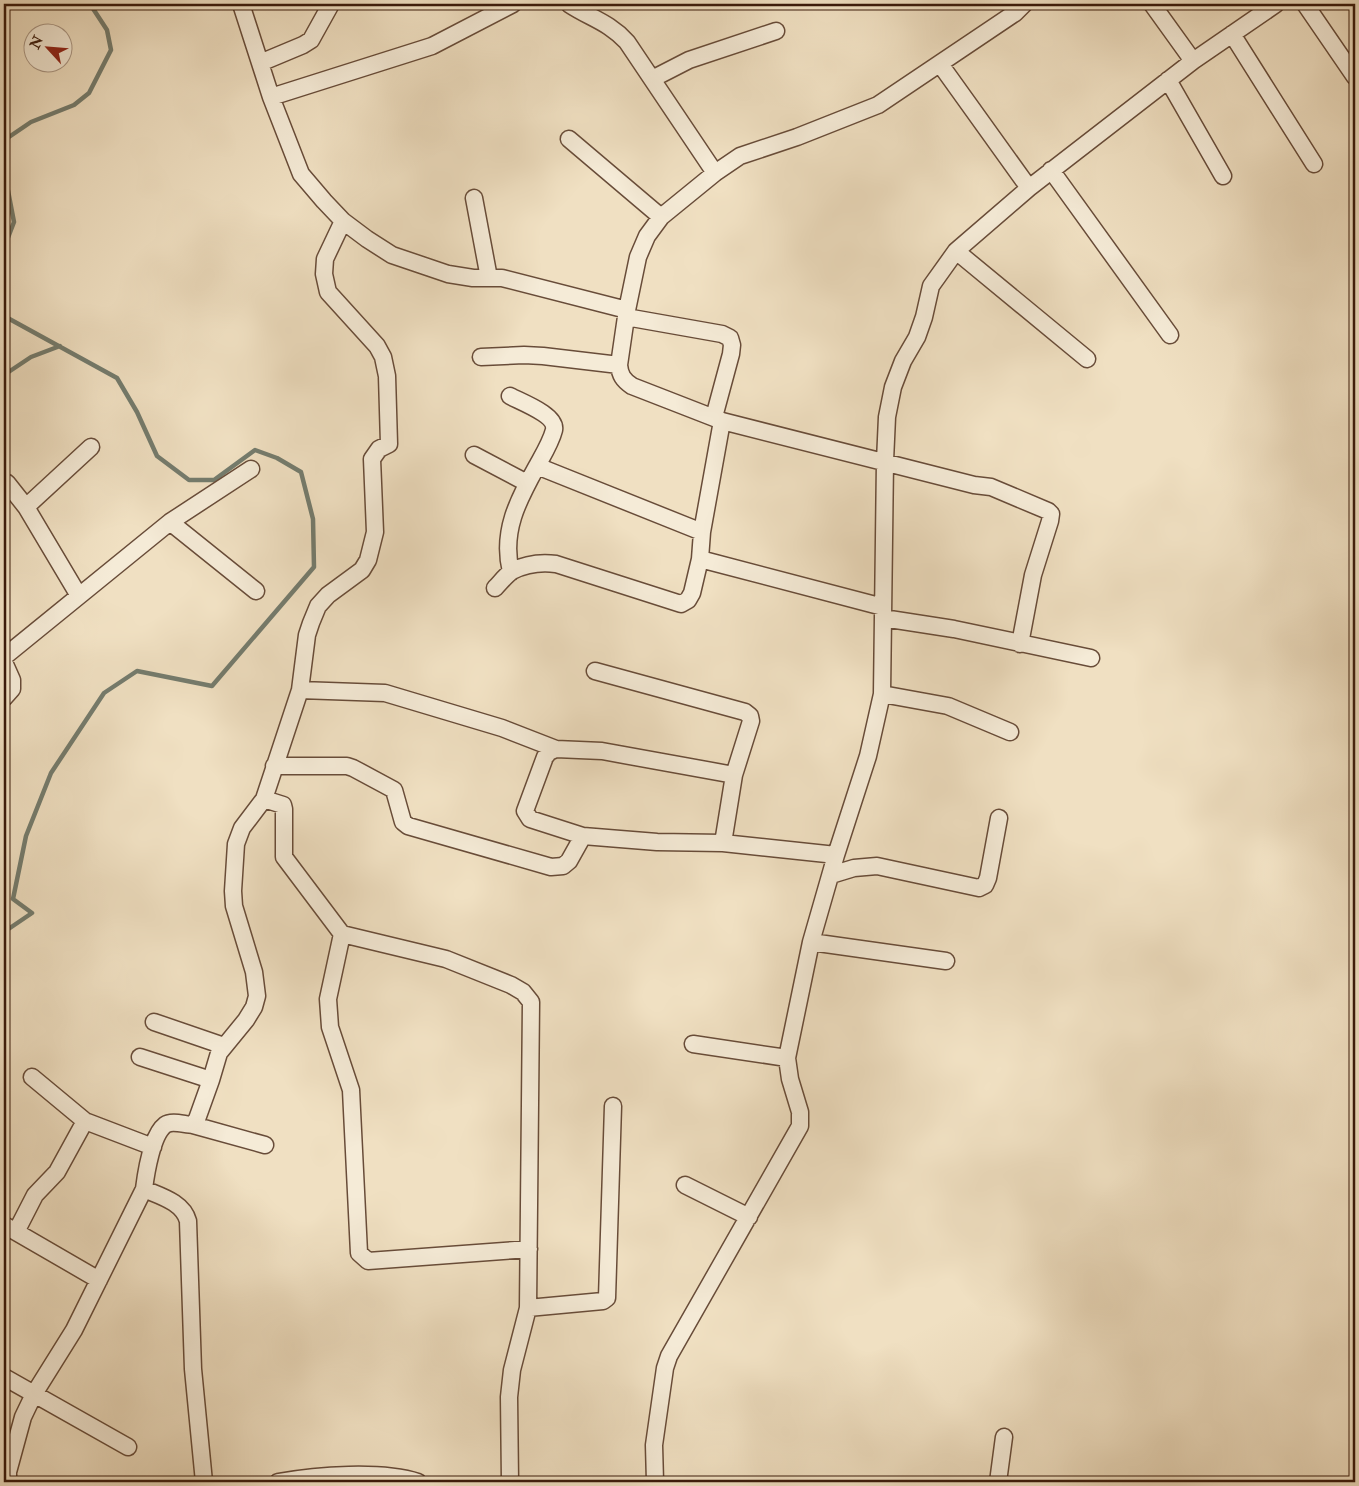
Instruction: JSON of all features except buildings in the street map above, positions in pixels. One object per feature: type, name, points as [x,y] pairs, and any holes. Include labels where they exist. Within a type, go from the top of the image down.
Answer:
[{"type":"street","points":[[241,4],[271,97],[301,174],[342,221],[367,239],[392,255],[448,274],[502,278],[626,314],[722,334],[730,338],[732,345],[731,354],[718,419],[700,559],[692,593],[688,600],[681,604],[556,564],[543,562],[534,563],[511,572],[495,588]]},
{"type":"street","points":[[260,63],[304,46],[311,40],[331,4]]},
{"type":"street","points":[[271,97],[432,46],[513,4]]},
{"type":"street","points":[[569,4],[583,14],[605,23],[618,32],[627,42],[714,173]]},
{"type":"street","points":[[1020,644],[1033,575],[1051,514],[1048,510],[992,487],[974,485],[718,419],[632,386],[625,381],[620,373],[619,365],[626,314],[638,257],[647,236],[661,217],[714,173],[740,156],[797,137],[878,105],[1015,13],[1024,4]]},
{"type":"street","points":[[1152,4],[1193,61]]},
{"type":"street","points":[[655,1482],[654,1445],[665,1368],[669,1356],[800,1126],[800,1112],[790,1079],[787,1058],[811,942],[836,855],[868,756],[882,694],[887,417],[893,386],[903,360],[917,337],[922,324],[931,286],[956,251],[1051,170],[1193,61],[1276,4]]},
{"type":"street","points":[[1305,4],[1355,77]]},
{"type":"street","points":[[652,79],[689,60],[776,32]]},
{"type":"street","points":[[1232,34],[1314,164]]},
{"type":"street","points":[[940,64],[1029,188]]},
{"type":"street","points":[[1168,80],[1223,176]]},
{"type":"street","points":[[569,139],[661,217]]},
{"type":"street","points":[[1051,170],[1170,335]]},
{"type":"street","points":[[474,198],[489,278]]},
{"type":"street","points":[[192,1125],[211,1080],[219,1053],[246,1020],[254,1007],[257,996],[254,972],[234,906],[236,844],[242,828],[264,799],[300,690],[307,635],[318,606],[328,595],[362,570],[368,560],[375,532],[372,458],[379,449],[389,444],[387,376],[377,346],[328,292],[324,274],[326,259],[342,221]]},
{"type":"street","points":[[956,251],[1087,359]]},
{"type":"street","points":[[481,357],[543,356],[619,365]]},
{"type":"street","points":[[510,396],[547,415],[553,422],[554,429],[538,466],[512,515],[508,537],[511,572]]},
{"type":"street","points":[[26,507],[91,446]]},
{"type":"street","points":[[474,455],[528,483]]},
{"type":"street","points":[[538,466],[702,532]]},
{"type":"street","points":[[4,657],[170,522],[251,469]]},
{"type":"street","points":[[7,482],[26,507],[79,596]]},
{"type":"street","points":[[170,522],[256,591]]},
{"type":"street","points":[[700,559],[883,612],[1020,644],[1091,658]]},
{"type":"street","points":[[4,662],[12,680],[12,688],[4,698]]},
{"type":"street","points":[[595,671],[745,712],[750,716],[751,721],[734,775],[723,843]]},
{"type":"street","points":[[300,690],[385,693],[502,728],[556,749],[602,751],[734,775]]},
{"type":"street","points":[[882,694],[958,708],[1010,732]]},
{"type":"street","points":[[556,749],[544,757],[525,811],[530,819],[582,836],[657,842],[723,843],[836,855]]},
{"type":"street","points":[[274,766],[347,766],[353,768],[394,790],[403,822],[408,826],[551,867],[563,866],[569,861],[582,836]]},
{"type":"street","points":[[264,799],[283,805],[284,857],[342,934],[446,959],[511,985],[523,992],[531,1002],[528,1308],[512,1370],[509,1397],[510,1482]]},
{"type":"street","points":[[831,874],[854,868],[877,866],[980,888],[985,885],[988,878],[998,818]]},
{"type":"street","points":[[342,934],[328,1000],[330,1027],[351,1090],[358,1253],[368,1261],[529,1249]]},
{"type":"street","points":[[811,942],[946,961]]},
{"type":"street","points":[[154,1022],[224,1046]]},
{"type":"street","points":[[692,1044],[787,1058]]},
{"type":"street","points":[[140,1057],[211,1080]]},
{"type":"street","points":[[32,1077],[85,1121],[153,1147]]},
{"type":"street","points":[[528,1308],[603,1301],[606,1298],[613,1106]]},
{"type":"street","points":[[85,1121],[57,1172],[35,1195],[10,1229],[100,1280]]},
{"type":"street","points":[[8,1482],[8,1472],[23,1417],[34,1394],[74,1330],[100,1280],[144,1189],[147,1166],[153,1147],[165,1125],[173,1123],[192,1125],[265,1144]]},
{"type":"street","points":[[685,1185],[749,1217]]},
{"type":"street","points":[[144,1189],[172,1202],[182,1210],[188,1221],[193,1368],[204,1482]]},
{"type":"street","points":[[4,1377],[128,1447]]},
{"type":"street","points":[[998,1482],[1004,1437]]},
{"type":"street","points":[[278,1482],[379,1474],[418,1482]]},
{"type":"waterway","points":[[4,147],[6,139],[31,122],[74,105],[89,93],[111,50],[107,30],[90,4]]},
{"type":"waterway","points":[[4,170],[14,222],[4,248]]},
{"type":"waterway","points":[[4,316],[117,378],[137,412],[157,456],[189,480],[214,480],[255,450],[277,458],[301,472],[313,519],[314,567],[212,686],[137,671],[104,693],[51,773],[26,836],[13,899],[32,913],[4,932]]},
{"type":"waterway","points":[[4,375],[31,357],[60,346]]}]
